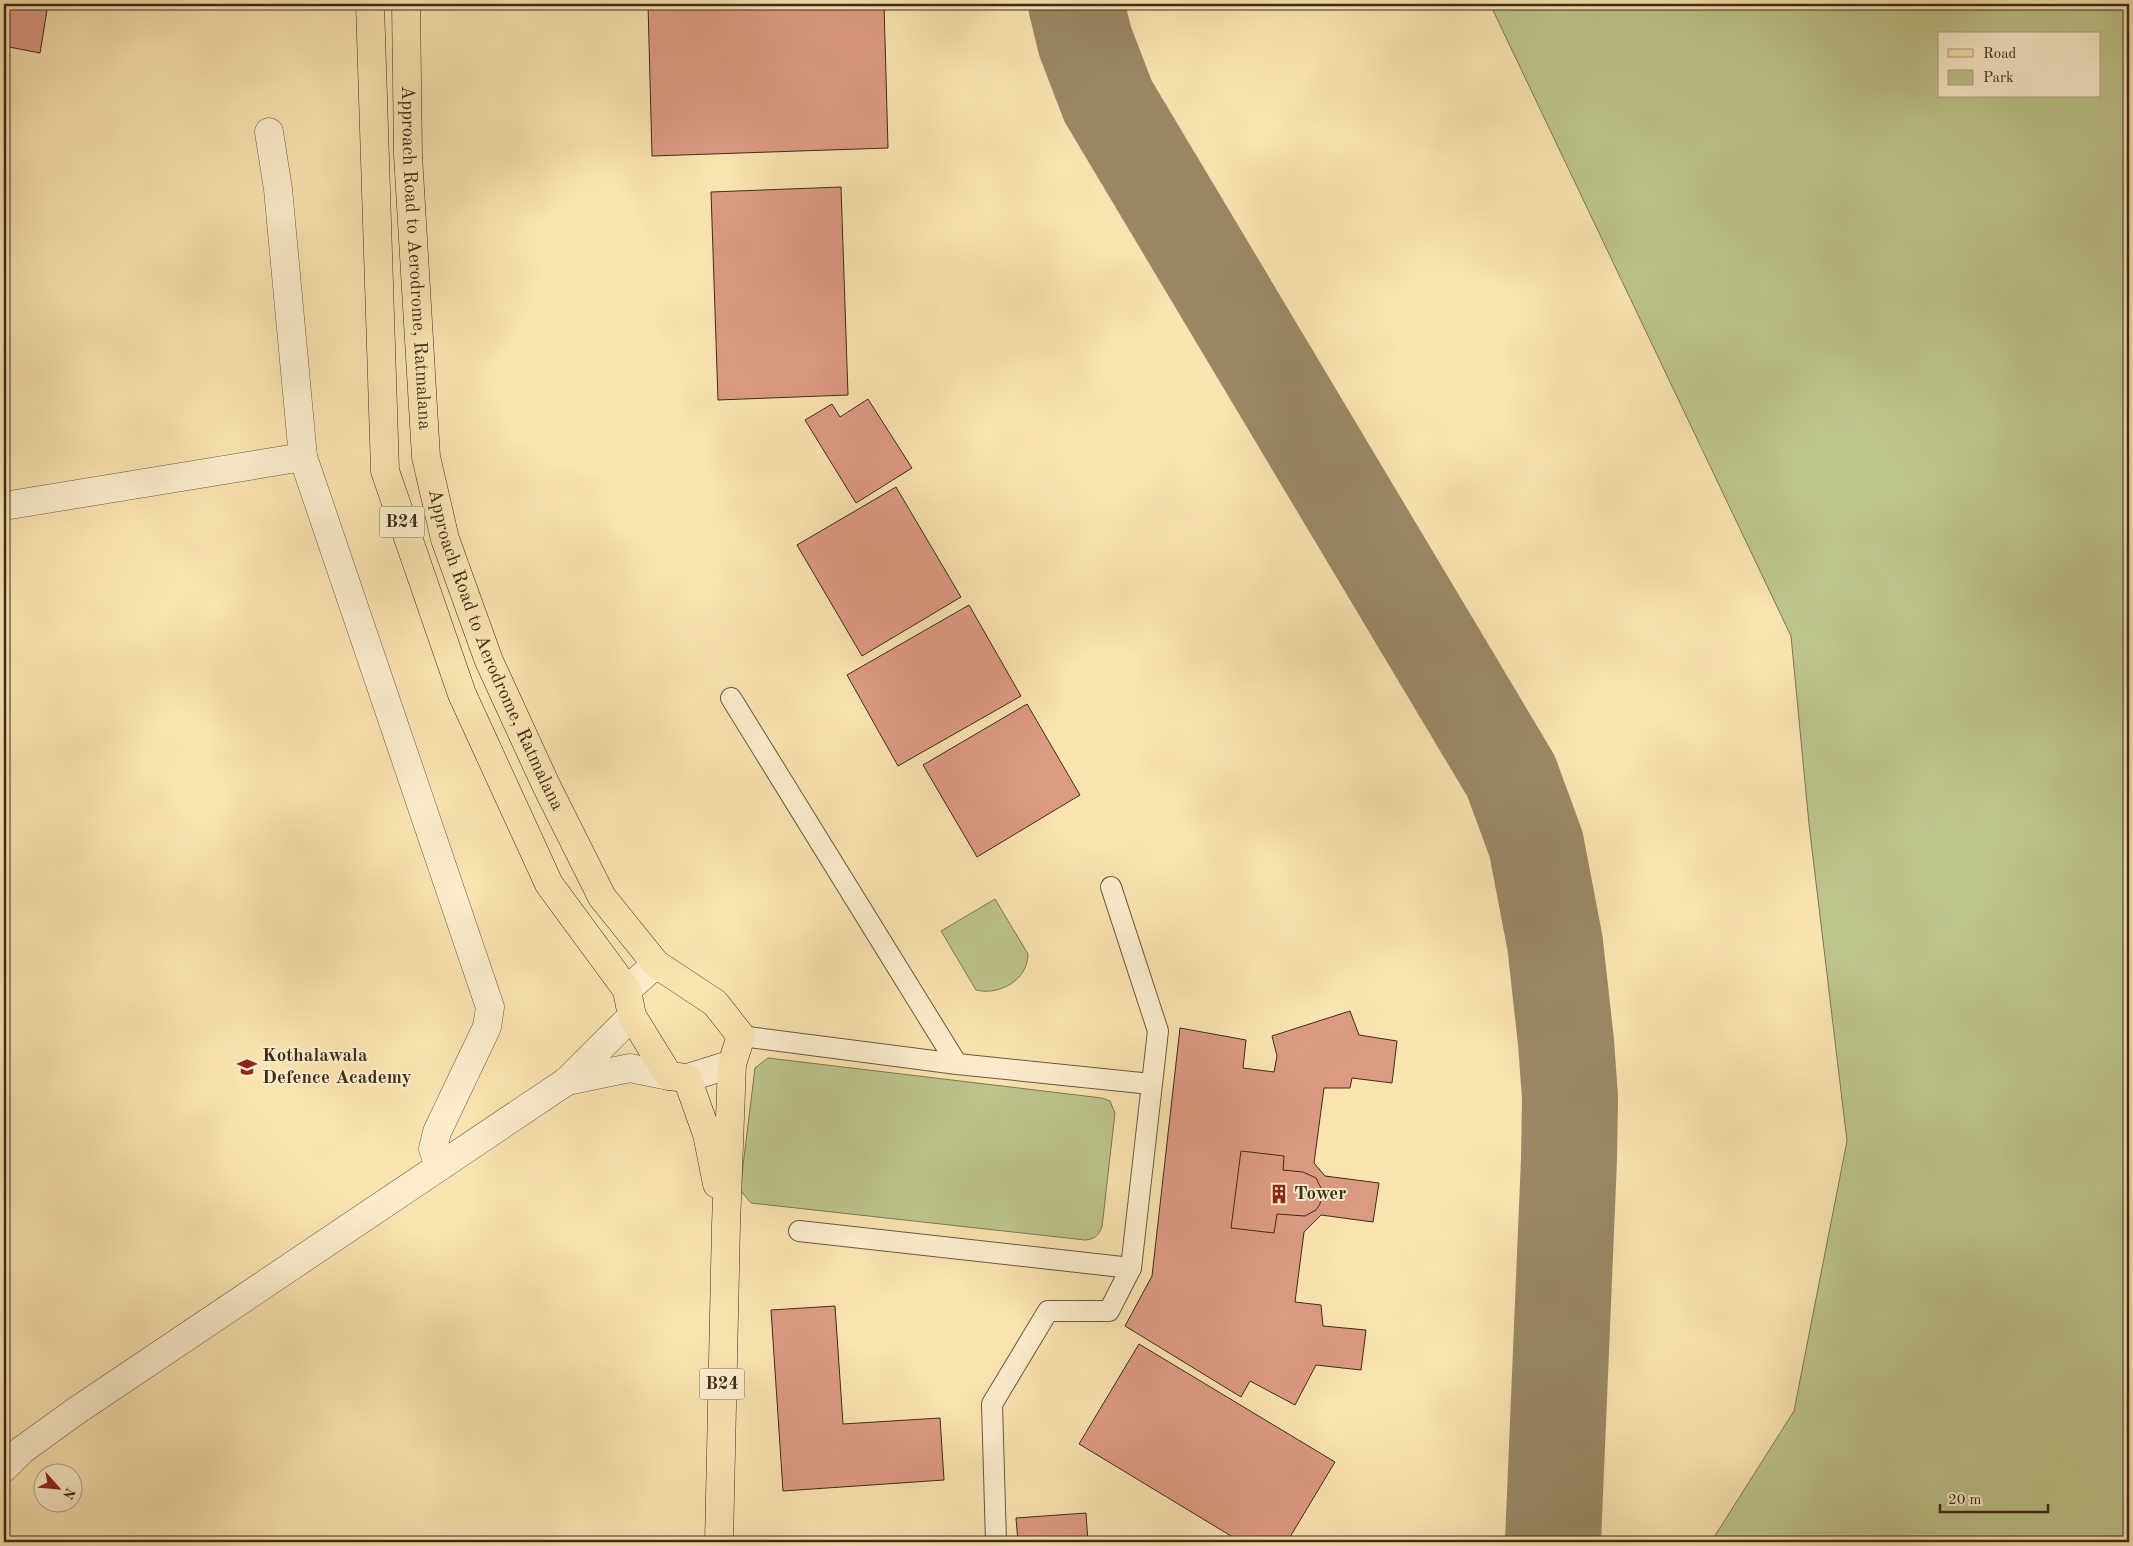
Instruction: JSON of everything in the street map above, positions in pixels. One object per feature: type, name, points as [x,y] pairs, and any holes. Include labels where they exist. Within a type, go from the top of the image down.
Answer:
[{"type":"main road","name":"Approach Road to Aerodrome, Ratmalana","points":[[370,4],[385,471],[462,694],[549,884],[678,1077],[707,1134],[726,1225]]},
{"type":"main road","name":"Approach Road to Aerodrome, Ratmalana","points":[[406,4],[408,155],[426,457],[445,539],[489,661],[546,785],[602,897],[656,964],[715,1003],[741,1036],[732,1064],[726,1225],[719,1542]]},
{"type":"street","points":[[269,132],[278,189],[303,457],[490,1007],[487,1028],[437,1132],[433,1149],[439,1166]]},
{"type":"street","points":[[4,506],[303,457]]},
{"type":"street","points":[[4,1468],[22,1450],[76,1411],[567,1081],[629,1003],[656,964]]},
{"type":"street","points":[[567,1081],[630,1068],[678,1077],[732,1064]]},
{"type":"lane","points":[[732,698],[957,1064]]},
{"type":"lane","points":[[996,1542],[992,1404],[1048,1311],[1109,1311],[1131,1268],[1158,1031],[1110,888]]},
{"type":"lane","points":[[741,1036],[957,1064],[1151,1084]]},
{"type":"lane","points":[[798,1231],[1131,1268]]},
{"type":"green space","points":[[1490,4],[2129,4],[2129,1542],[1711,1542],[1794,1411],[1847,1141],[1809,824],[1791,636]]},
{"type":"green space","points":[[995,899],[1028,954],[1027,963],[1018,978],[1011,984],[994,991],[976,990],[941,931]]},
{"type":"green space","points":[[768,1058],[1102,1098],[1110,1101],[1115,1113],[1101,1230],[1094,1238],[1085,1240],[751,1203],[740,1190],[755,1068]]},
{"type":"building","points":[[4,4],[48,4],[40,53],[4,46]]},
{"type":"building","points":[[648,4],[884,4],[888,148],[652,156]]},
{"type":"building","points":[[841,187],[848,395],[718,400],[711,192]]},
{"type":"building","points":[[868,399],[912,468],[856,503],[805,420],[832,404],[840,417]]},
{"type":"building","points":[[896,487],[961,597],[862,656],[797,545]]},
{"type":"building","points":[[969,605],[1021,696],[898,766],[847,675]]},
{"type":"building","points":[[1027,704],[1080,795],[977,857],[923,765]]},
{"type":"building","points":[[1350,1011],[1359,1035],[1397,1041],[1392,1083],[1352,1078],[1350,1088],[1324,1088],[1314,1163],[1325,1176],[1379,1183],[1373,1222],[1321,1215],[1304,1232],[1295,1302],[1321,1305],[1323,1326],[1366,1330],[1361,1370],[1316,1365],[1295,1405],[1250,1381],[1241,1397],[1125,1326],[1152,1276],[1180,1028],[1246,1040],[1243,1068],[1274,1072],[1277,1056],[1272,1036]]},
{"type":"building","name":"Tower","points":[[1241,1151],[1284,1156],[1283,1170],[1303,1172],[1316,1178],[1322,1190],[1320,1204],[1316,1210],[1305,1216],[1277,1214],[1274,1233],[1231,1228]]},
{"type":"building","points":[[835,1306],[843,1424],[940,1418],[944,1480],[783,1491],[771,1310]]},
{"type":"building","points":[[1139,1344],[1335,1462],[1287,1542],[1241,1542],[1079,1444]]},
{"type":"building","points":[[1086,1513],[1088,1542],[1018,1542],[1016,1518]]},
{"type":"taxiway","points":[[1076,4],[1085,41],[1108,101],[1511,776],[1536,844],[1555,943],[1570,1098],[1553,1542]]},
{"type":"place","name":"Kothalawala Defence Academy","points":[[247,1067]]},
{"type":"place","name":"Tower","points":[[1279,1194]]}]
